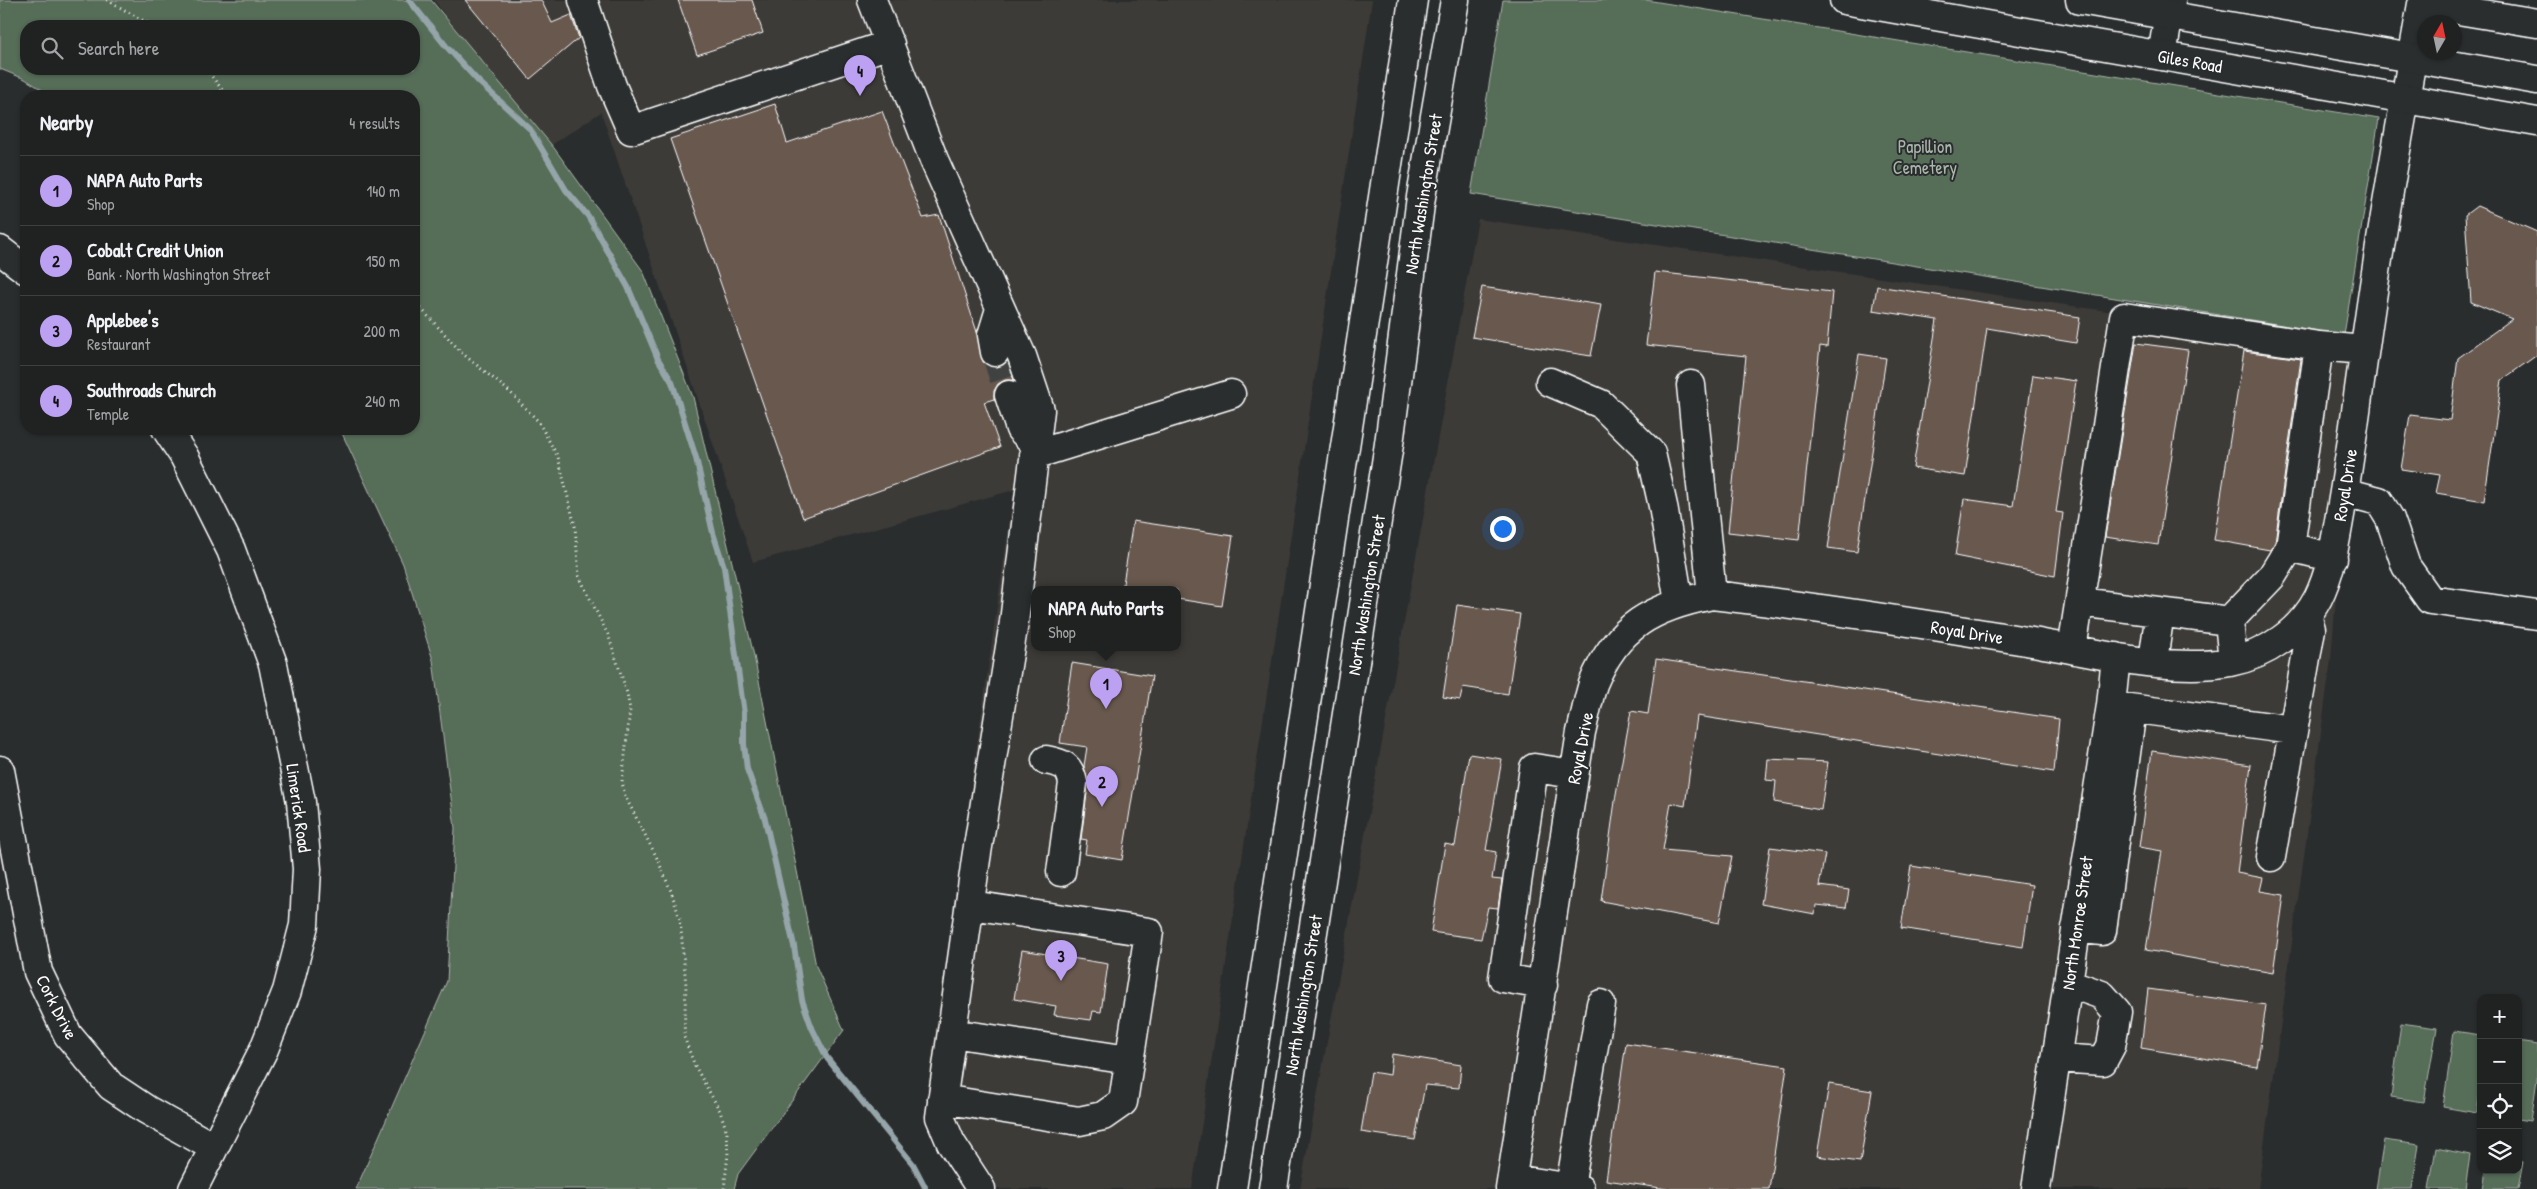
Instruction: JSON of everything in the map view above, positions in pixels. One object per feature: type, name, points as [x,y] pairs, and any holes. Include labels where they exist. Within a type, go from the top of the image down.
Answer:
[{"type":"street","points":[[583,0],[612,86],[631,130],[890,44]]},
{"type":"street","points":[[872,0],[937,168],[1022,356],[1040,410],[1014,622],[940,1118],[951,1143],[981,1189]]},
{"type":"street","points":[[1232,1189],[1413,0]]},
{"type":"street","name":"North Washington Street","points":[[1273,1189],[1389,444],[1421,197],[1455,0]]},
{"type":"street","name":"Giles Road","points":[[1844,0],[1902,5],[2162,56],[2537,122]]},
{"type":"street","points":[[2080,0],[2170,8],[2412,58],[2537,80]]},
{"type":"street","name":"Royal Drive","points":[[1511,1184],[1574,774],[1594,684],[1619,638],[1644,617],[1679,602],[1712,595],[2072,648],[2116,657],[2200,666],[2233,662],[2264,650],[2288,636],[2307,615],[2318,598],[2333,558],[2364,350],[2422,4],[2537,23]]},
{"type":"street","points":[[2162,56],[2170,8]]},
{"type":"street","points":[[0,250],[20,265]]},
{"type":"street","points":[[995,352],[992,335],[1000,309]]},
{"type":"street","points":[[2072,648],[2124,317],[2319,346],[2364,350]]},
{"type":"street","points":[[2233,662],[2229,621],[2272,576],[2290,547],[2319,346]]},
{"type":"street","points":[[1550,382],[1601,404],[1651,453],[1664,506],[1679,602]]},
{"type":"street","points":[[1691,385],[1712,595]]},
{"type":"street","points":[[1035,450],[1231,394]]},
{"type":"street","points":[[1009,396],[1020,429],[1035,450]]},
{"type":"street","name":"Limerick Road","points":[[170,435],[184,456],[231,550],[273,664],[302,802],[307,869],[304,925],[287,991],[264,1049],[193,1189]]},
{"type":"street","points":[[2344,492],[2379,501],[2390,519],[2406,566],[2430,600],[2537,615]]},
{"type":"street","points":[[2290,547],[2333,558]]},
{"type":"street","points":[[2080,602],[2229,621]]},
{"type":"street","points":[[2153,661],[2160,612]]},
{"type":"street","points":[[2271,857],[2311,629],[2307,615]]},
{"type":"street","name":"North Monroe Street","points":[[2036,1189],[2058,1058],[2076,928],[2096,881],[2122,707],[2116,657]]},
{"type":"street","points":[[2122,707],[2293,730]]},
{"type":"street","points":[[1046,760],[1061,763],[1068,767],[1072,774],[1073,783],[1062,872]]},
{"type":"street","points":[[1543,985],[1503,978],[1504,968],[1534,768],[1574,774]]},
{"type":"street","name":"Cork Drive","points":[[0,770],[38,972],[68,1035],[112,1086],[147,1110],[213,1147]]},
{"type":"street","points":[[942,1099],[1079,1121],[1103,1116],[1123,1102],[1149,932],[971,905]]},
{"type":"street","points":[[2058,1058],[2103,1061],[2111,1046],[2116,1012],[2102,995],[2068,983]]},
{"type":"street","points":[[1511,1184],[1575,1188],[1601,1004]]},
{"type":"street","points":[[952,1033],[1129,1060]]},
{"type":"path","points":[[107,0],[142,20]]},
{"type":"path","points":[[211,75],[222,90]]},
{"type":"path","points":[[420,308],[463,354],[510,392],[538,421],[558,457],[575,526],[579,576],[609,637],[627,693],[630,710],[622,782],[625,796],[656,856],[671,891],[680,919],[686,985],[684,1038],[695,1066],[720,1111],[727,1132],[728,1154],[724,1189]]},
{"type":"shaded area","points":[[434,0],[1372,0],[1192,1189],[979,1189],[926,1097],[1014,490],[753,562],[601,112],[544,150]]},
{"type":"shaded area","points":[[1478,219],[2107,311],[2355,357],[2331,660],[2258,1189],[1300,1189]]},
{"type":"green space","points":[[0,0],[431,0],[554,148],[643,271],[693,397],[754,656],[816,966],[844,1030],[738,1174],[734,1189],[356,1189],[447,981],[455,828],[433,660],[403,564],[343,435],[420,435],[420,90],[42,90],[25,79],[0,69]]},
{"type":"green space","name":"Papillion Cemetery","points":[[1503,0],[1646,0],[2379,119],[2344,335],[1471,194]]},
{"type":"green space","points":[[2401,1023],[2437,1028],[2424,1102],[2391,1097]]},
{"type":"green space","points":[[2454,1031],[2477,1034],[2477,1113],[2443,1107]]},
{"type":"green space","points":[[2522,1043],[2537,1045],[2537,1079],[2531,1121],[2522,1120]]},
{"type":"green space","points":[[2384,1140],[2419,1145],[2412,1189],[2376,1189]]},
{"type":"green space","points":[[2436,1148],[2470,1155],[2465,1189],[2429,1189]]},
{"type":"green space","points":[[2485,1174],[2521,1174],[2518,1189],[2483,1189]]},
{"type":"building","points":[[465,0],[541,0],[552,23],[571,15],[579,38],[530,79]]},
{"type":"building","points":[[678,0],[752,0],[763,33],[697,55]]},
{"type":"building","points":[[775,104],[787,143],[882,111],[923,218],[939,215],[977,332],[983,362],[989,366],[997,367],[1007,361],[1014,380],[1005,380],[998,384],[994,391],[994,399],[984,402],[1000,447],[803,518],[670,139]]},
{"type":"building","points":[[2477,206],[2537,232],[2537,355],[2502,380],[2484,501],[2436,493],[2440,475],[2401,469],[2410,415],[2450,420],[2458,358],[2512,319],[2471,302],[2465,215]]},
{"type":"building","points":[[1655,272],[1832,292],[1827,347],[1820,346],[1799,540],[1728,532],[1746,356],[1646,345]]},
{"type":"building","points":[[1877,286],[2080,317],[2076,343],[1987,328],[1965,476],[1913,468],[1937,320],[1873,310]]},
{"type":"building","points":[[1482,287],[1601,305],[1591,356],[1472,337]]},
{"type":"building","points":[[2136,343],[2188,350],[2158,545],[2105,537]]},
{"type":"building","points":[[2244,351],[2301,359],[2275,542],[2270,550],[2214,540]]},
{"type":"building","points":[[1859,354],[1886,358],[1857,552],[1828,548]]},
{"type":"building","points":[[2033,375],[2076,381],[2056,512],[2063,513],[2055,576],[1955,556],[1964,499],[2013,506]]},
{"type":"building","points":[[1133,521],[1233,536],[1222,606],[1181,600],[1181,586],[1123,586]]},
{"type":"building","points":[[1457,605],[1520,614],[1508,694],[1463,687],[1460,700],[1443,697]]},
{"type":"building","points":[[1656,659],[2059,719],[2054,772],[1697,716],[1685,806],[1671,803],[1663,850],[1732,856],[1719,923],[1601,901],[1616,794],[1631,711],[1648,714]]},
{"type":"building","points":[[1072,663],[1152,676],[1122,860],[1085,854],[1087,840],[1081,839],[1088,785],[1084,766],[1087,747],[1060,743]]},
{"type":"building","points":[[2152,751],[2251,765],[2237,873],[2263,878],[2260,891],[2284,895],[2273,973],[2146,950],[2162,851],[2139,847]]},
{"type":"building","points":[[1469,754],[1502,759],[1486,850],[1496,852],[1492,879],[1502,880],[1498,908],[1488,907],[1481,939],[1431,932],[1445,844],[1455,846]]},
{"type":"building","points":[[1768,759],[1828,762],[1821,810],[1774,802],[1776,781],[1766,780]]},
{"type":"building","points":[[1770,847],[1825,854],[1819,886],[1849,890],[1846,908],[1816,905],[1815,914],[1761,904]]},
{"type":"building","points":[[1911,866],[2032,885],[2023,947],[1901,928]]},
{"type":"building","points":[[1022,950],[1108,964],[1101,1012],[1093,1011],[1091,1020],[1054,1015],[1056,1006],[1014,999]]},
{"type":"building","points":[[2148,989],[2266,1005],[2257,1067],[2141,1048]]},
{"type":"building","points":[[1626,1043],[1787,1066],[1769,1189],[1668,1189],[1606,1180]]},
{"type":"building","points":[[1392,1054],[1461,1065],[1459,1088],[1425,1085],[1415,1140],[1361,1132],[1371,1072],[1390,1075]]},
{"type":"building","points":[[1829,1084],[1872,1091],[1860,1162],[1817,1156]]},
{"type":"waterway","points":[[409,0],[446,46],[478,81],[530,129],[566,190],[588,216],[628,287],[658,359],[672,382],[696,458],[713,533],[724,567],[744,714],[744,744],[747,769],[765,819],[794,946],[802,1000],[812,1028],[827,1058],[913,1164],[925,1187]]},
{"type":"tunnel","points":[[995,352],[1009,395]]},
{"type":"place","name":"Southroads Church","points":[[860,96]]},
{"type":"place","name":"NAPA Auto Parts","points":[[1106,709]]},
{"type":"place","name":"Cobalt Credit Union","points":[[1102,807]]},
{"type":"place","name":"Applebee's","points":[[1061,981]]}]
